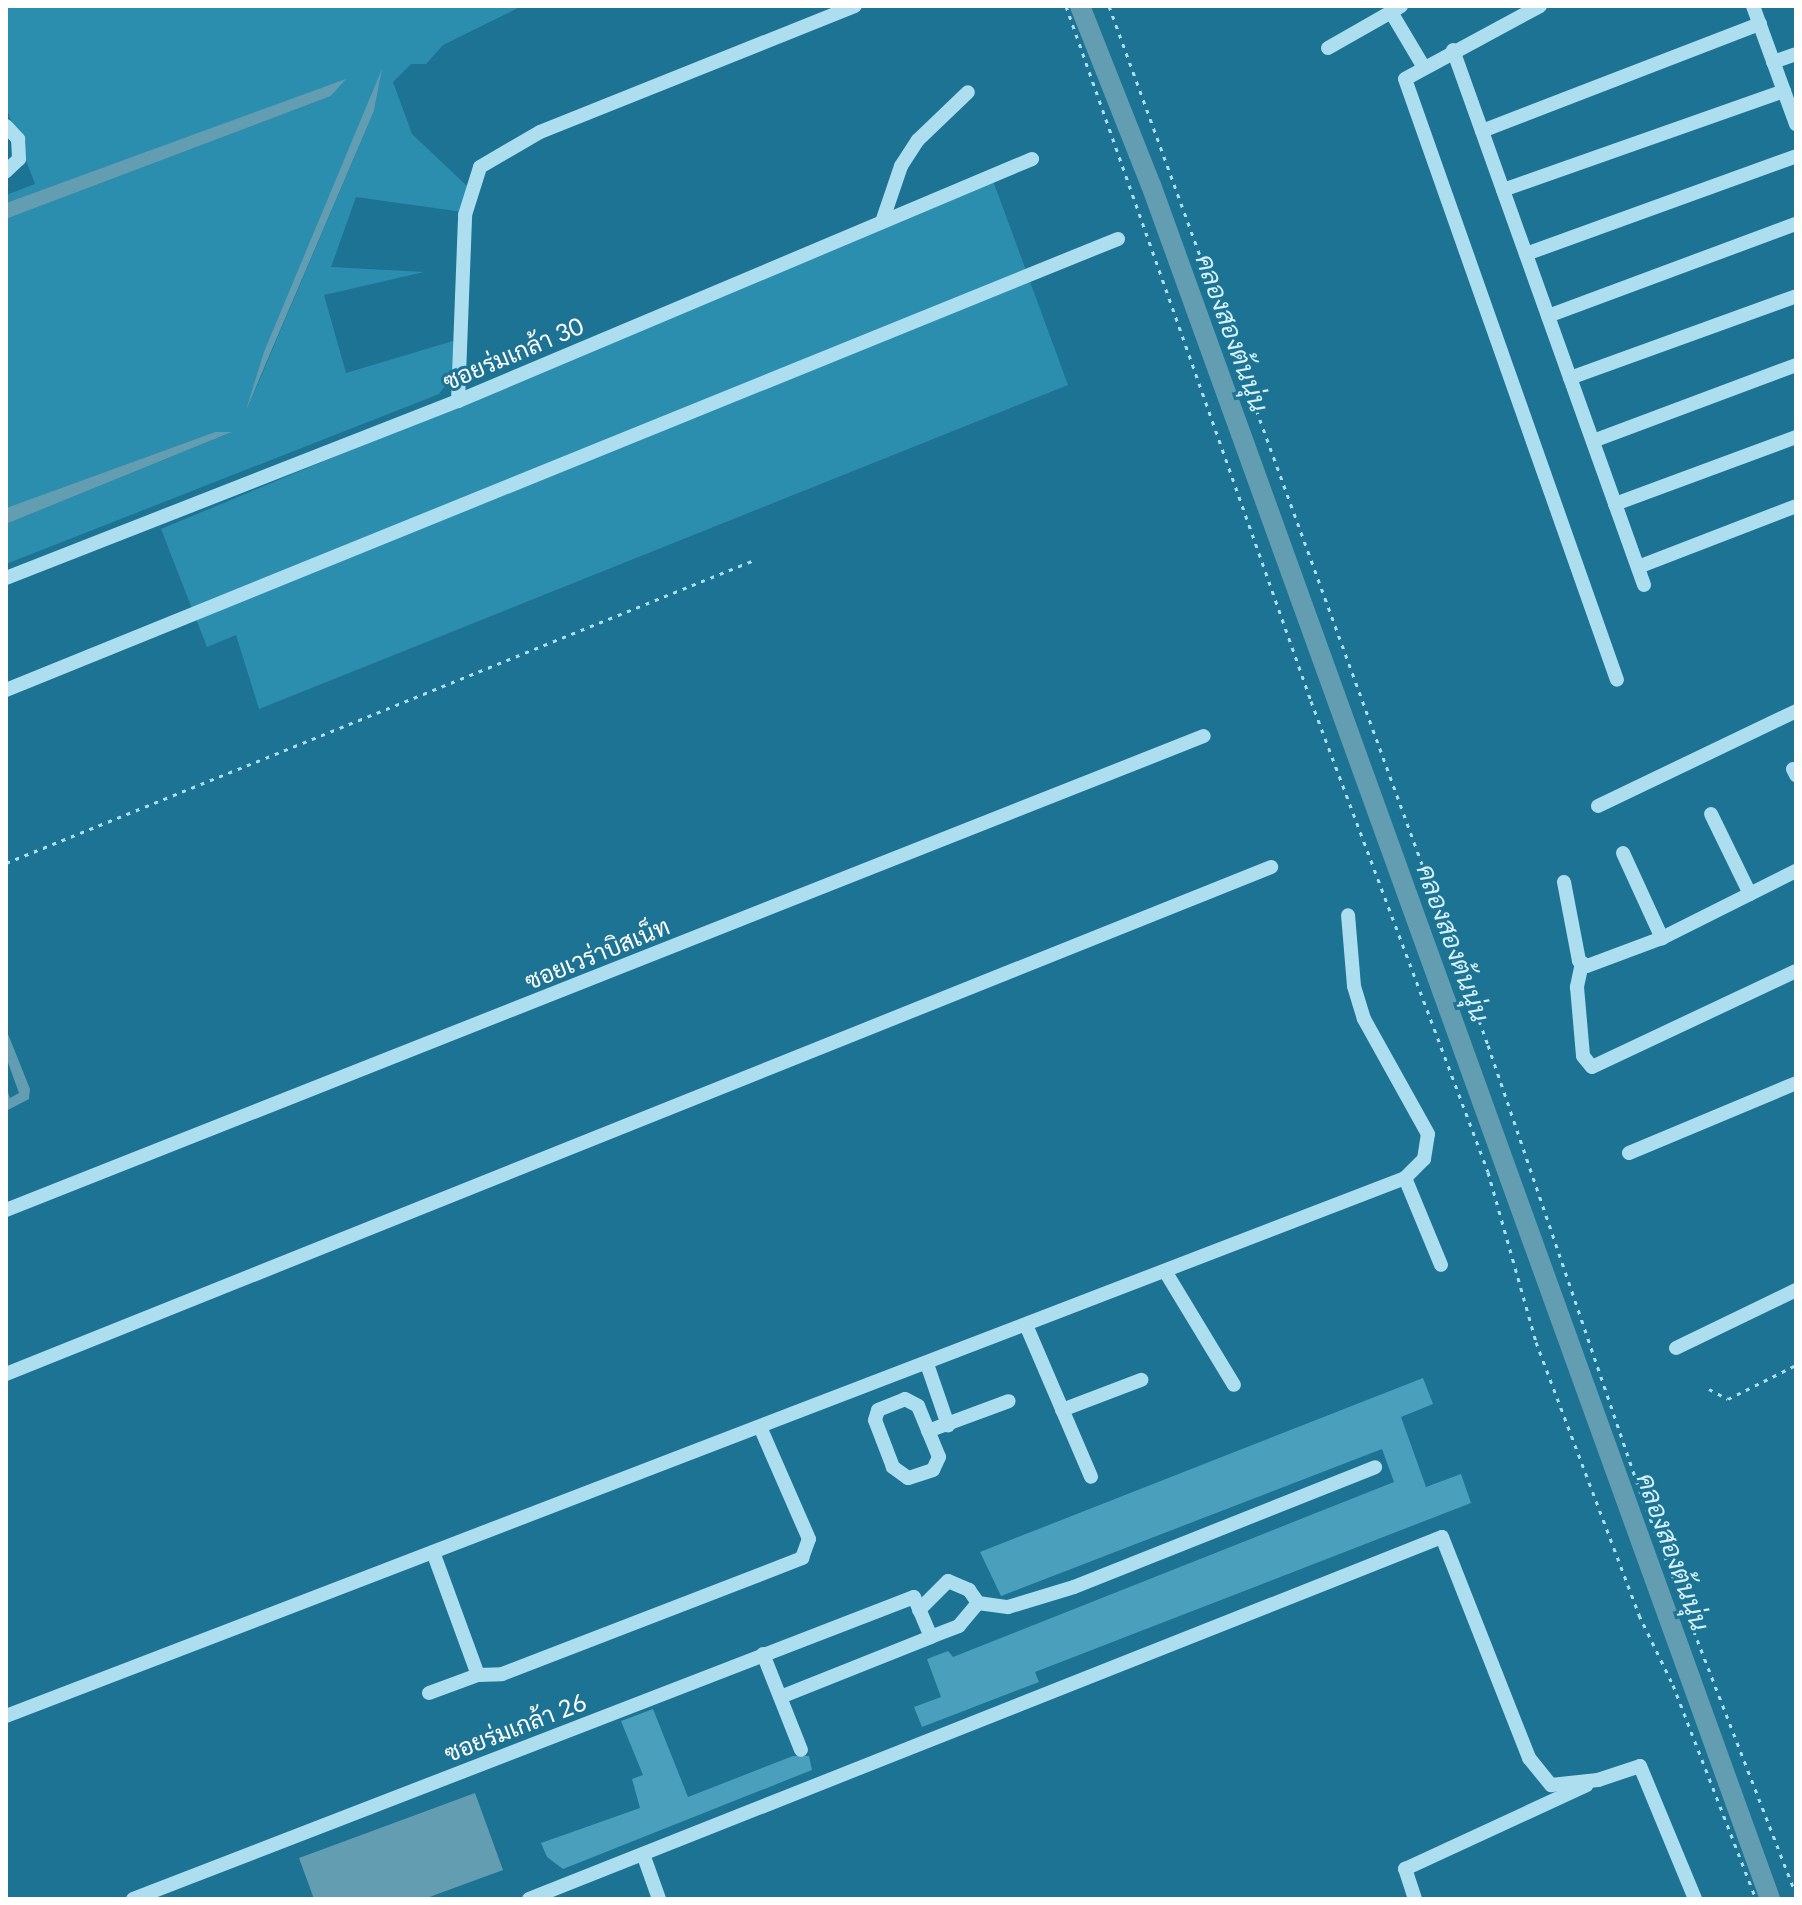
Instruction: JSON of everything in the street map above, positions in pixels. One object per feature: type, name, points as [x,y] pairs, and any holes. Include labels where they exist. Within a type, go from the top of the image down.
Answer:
[{"type":"street","points":[[458,401],[465,215],[480,167],[540,132],[855,6]]},
{"type":"street","points":[[1540,6],[1423,66],[1405,79],[1617,680]]},
{"type":"street","points":[[1753,6],[1796,124]]},
{"type":"street","points":[[1328,48],[1396,9],[1423,66]]},
{"type":"street","points":[[1482,131],[1760,24]]},
{"type":"street","points":[[1453,50],[1644,585]]},
{"type":"street","points":[[1773,62],[1796,54]]},
{"type":"street","points":[[1503,190],[1784,91]]},
{"type":"street","points":[[883,219],[901,166],[918,140],[968,92]]},
{"type":"street","points":[[6,126],[18,139],[19,159],[6,171]]},
{"type":"street","points":[[1526,254],[1796,156]]},
{"type":"street","name":"ซอยร่มเกล้า 30","points":[[6,578],[458,401],[883,219],[1032,159]]},
{"type":"street","points":[[1548,316],[1796,224]]},
{"type":"street","points":[[6,690],[1118,239]]},
{"type":"street","points":[[1570,378],[1796,296]]},
{"type":"street","points":[[1593,441],[1796,365]]},
{"type":"street","points":[[1615,504],[1796,437]]},
{"type":"street","points":[[1638,567],[1796,506]]},
{"type":"street","points":[[1598,806],[1796,711]]},
{"type":"street","name":"ซอยเวร่าบิสเน็ท","points":[[6,1210],[1204,736]]},
{"type":"street","points":[[1711,814],[1750,894]]},
{"type":"street","points":[[1623,853],[1662,938]]},
{"type":"street","points":[[6,1374],[1271,867]]},
{"type":"street","points":[[1582,963],[1603,963],[1662,938],[1796,871]]},
{"type":"street","points":[[1564,882],[1582,963],[1577,987],[1583,1056],[1588,1066],[1597,1067],[1796,971]]},
{"type":"street","points":[[6,1716],[761,1429],[1405,1178],[1424,1159],[1428,1134],[1364,1019],[1354,986],[1348,915]]},
{"type":"street","points":[[1629,1153],[1796,1083]]},
{"type":"street","points":[[1405,1178],[1441,1265]]},
{"type":"street","points":[[1165,1271],[1234,1385]]},
{"type":"street","points":[[1676,1348],[1796,1290]]},
{"type":"street","points":[[1026,1325],[1091,1477]]},
{"type":"street","points":[[927,1364],[948,1425]]},
{"type":"street","points":[[1062,1410],[1141,1380]]},
{"type":"street","points":[[911,1400],[928,1431],[938,1466],[902,1476],[893,1467],[875,1414],[886,1405],[911,1400]]},
{"type":"street","points":[[928,1431],[1009,1401]]},
{"type":"street","points":[[429,1693],[478,1675],[502,1674],[802,1558],[809,1539],[761,1429]]},
{"type":"street","points":[[924,1640],[917,1604],[948,1581],[969,1590],[978,1603],[1008,1607],[1074,1587],[1375,1467]]},
{"type":"street","points":[[529,1899],[1442,1537],[1529,1758],[1551,1785],[1598,1780]]},
{"type":"street","points":[[433,1552],[478,1675]]},
{"type":"street","points":[[780,1697],[959,1626],[978,1603]]},
{"type":"street","name":"ซอยร่มเกล้า 26","points":[[133,1899],[763,1654],[917,1604]]},
{"type":"street","points":[[763,1654],[801,1750]]},
{"type":"street","points":[[1415,1899],[1405,1869],[1598,1780],[1640,1766],[1695,1899]]},
{"type":"street","points":[[643,1854],[659,1899]]},
{"type":"path","points":[[1066,6],[1311,701],[1488,1172],[1541,1357],[1639,1615],[1673,1685],[1756,1899]]},
{"type":"path","points":[[1109,6],[1488,1045],[1643,1500],[1796,1895]]},
{"type":"path","points":[[6,863],[754,560]]},
{"type":"path","points":[[1709,1389],[1728,1399],[1796,1365]]},
{"type":"shaded area","points":[[6,6],[522,6],[443,45],[426,64],[411,64],[393,82],[412,134],[468,187],[463,212],[356,197],[331,267],[424,272],[324,295],[346,373],[453,341],[458,368],[439,394],[6,564],[6,524],[230,433],[215,432],[6,508],[6,219],[331,96],[345,80],[6,203],[6,195],[35,184],[6,107]],"holes":[[[381,74],[374,111],[251,400]]]},
{"type":"shaded area","points":[[382,69],[374,111],[246,410],[264,352]]},
{"type":"shaded area","points":[[346,79],[331,96],[6,219],[6,203]]},
{"type":"shaded area","points":[[992,178],[1068,385],[259,709],[236,635],[207,647],[161,529],[868,235]]},
{"type":"shaded area","points":[[215,432],[232,432],[6,524],[6,508]]},
{"type":"shaded area","points":[[6,1029],[30,1089],[29,1099],[6,1111],[6,1087],[10,1098],[19,1093],[6,1057]]},
{"type":"shaded area","points":[[475,1793],[503,1870],[424,1899],[314,1899],[299,1858]]},
{"type":"building","points":[[1423,1378],[1433,1404],[1401,1417],[1426,1487],[1461,1474],[1471,1503],[1035,1672],[1039,1682],[922,1727],[914,1707],[941,1697],[927,1659],[948,1651],[953,1657],[1394,1482],[1382,1449],[1001,1596],[980,1552]]},
{"type":"building","points":[[653,1709],[688,1797],[793,1756],[809,1756],[812,1770],[563,1869],[547,1857],[541,1843],[640,1808],[632,1779],[643,1775],[621,1721]]},
{"type":"waterway","name":"คลองสองต้นนุ่น","points":[[1080,6],[1151,185],[1770,1899]]}]
